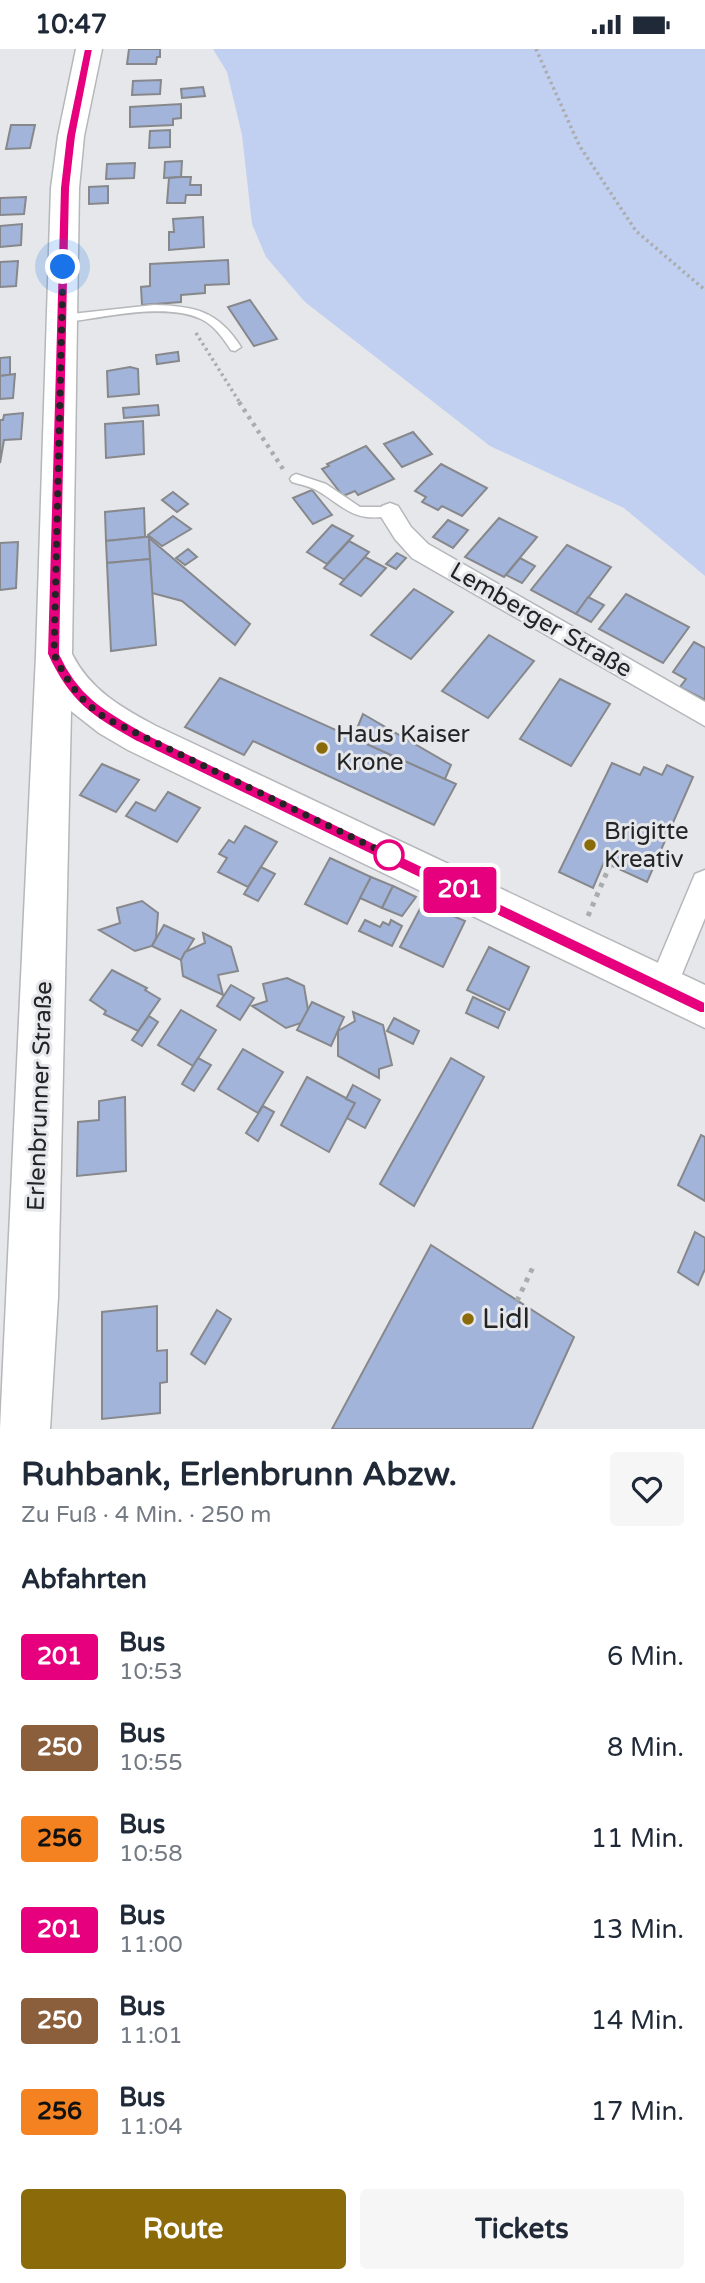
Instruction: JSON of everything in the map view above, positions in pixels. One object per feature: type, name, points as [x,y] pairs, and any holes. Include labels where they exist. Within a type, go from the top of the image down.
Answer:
[{"type":"main road","points":[[89,49],[71,136],[65,188],[54,654],[74,691],[93,711],[142,738],[705,1007]]},
{"type":"main road","name":"Erlenbrunner Straße","points":[[24,1429],[34,1269],[49,855],[48,762],[54,654]]},
{"type":"main road","points":[[48,762],[93,711]]},
{"type":"street","name":"Lemberger Straße","points":[[390,512],[402,533],[420,551],[705,715]]},
{"type":"street","points":[[663,986],[705,883]]},
{"type":"lane","points":[[62,319],[165,310],[203,316],[221,327],[235,347]]},
{"type":"lane","points":[[296,479],[313,480],[344,507],[359,513],[390,512]]},
{"type":"path","points":[[536,49],[579,145],[636,231],[705,290]]},
{"type":"path","points":[[165,310],[191,325],[277,464],[296,479]]},
{"type":"path","points":[[575,945],[610,865]]},
{"type":"path","points":[[517,1301],[534,1265]]},
{"type":"shaded area","points":[[213,49],[705,49],[705,576],[624,508],[490,446],[305,302],[266,257],[252,224],[242,135],[227,72]]},
{"type":"building","points":[[129,49],[160,49],[160,57],[157,57],[156,64],[127,64]]},
{"type":"building","points":[[161,80],[160,94],[132,95],[133,81]]},
{"type":"building","points":[[203,87],[205,96],[182,98],[181,89]]},
{"type":"building","points":[[181,104],[181,118],[173,119],[173,125],[130,127],[130,107]]},
{"type":"building","points":[[11,125],[35,125],[30,148],[6,149]]},
{"type":"building","points":[[170,130],[170,147],[149,148],[150,131]]},
{"type":"building","points":[[182,161],[181,177],[164,178],[165,162]]},
{"type":"building","points":[[135,163],[134,178],[106,179],[107,164]]},
{"type":"building","points":[[191,177],[190,185],[201,185],[201,195],[186,195],[185,203],[167,203],[169,178]]},
{"type":"building","points":[[108,186],[108,203],[89,204],[89,187]]},
{"type":"building","points":[[26,197],[24,214],[0,215],[0,198]]},
{"type":"building","points":[[203,217],[204,247],[169,250],[169,232],[174,232],[173,219]]},
{"type":"building","points":[[22,224],[21,245],[0,247],[0,226]]},
{"type":"building","points":[[228,260],[229,284],[205,285],[205,293],[181,295],[181,302],[142,305],[141,287],[150,286],[150,264]]},
{"type":"building","points":[[18,261],[16,286],[0,287],[0,262]]},
{"type":"building","points":[[250,300],[277,339],[254,346],[228,307]]},
{"type":"building","points":[[178,352],[179,361],[157,364],[156,355]]},
{"type":"building","points":[[10,357],[10,375],[0,376],[0,358]]},
{"type":"building","points":[[130,367],[138,369],[139,394],[108,397],[107,371]]},
{"type":"building","points":[[15,374],[13,398],[0,399],[0,376]]},
{"type":"building","points":[[158,405],[159,415],[124,418],[123,408]]},
{"type":"building","points":[[23,413],[21,439],[4,440],[0,463],[0,420],[3,420],[4,415]]},
{"type":"building","points":[[143,421],[144,454],[106,458],[105,424]]},
{"type":"building","points":[[413,432],[432,454],[402,467],[384,444]]},
{"type":"building","points":[[366,446],[394,479],[358,495],[355,491],[343,496],[322,469],[329,466],[327,464]]},
{"type":"building","points":[[441,464],[487,488],[462,516],[442,506],[438,510],[422,502],[426,497],[415,491]]},
{"type":"building","points":[[312,490],[332,515],[313,524],[293,498]]},
{"type":"building","points":[[173,492],[188,504],[177,512],[162,500]]},
{"type":"building","points":[[144,508],[145,537],[106,541],[105,512]]},
{"type":"building","points":[[173,516],[191,529],[162,546],[148,535]]},
{"type":"building","points":[[499,518],[537,537],[504,577],[465,557]]},
{"type":"building","points":[[448,520],[468,530],[453,548],[433,537]]},
{"type":"building","points":[[332,525],[353,536],[327,564],[307,552]]},
{"type":"building","points":[[149,537],[150,559],[107,563],[106,541]]},
{"type":"building","points":[[149,538],[250,624],[235,645],[182,601],[152,593]]},
{"type":"building","points":[[349,541],[369,552],[345,580],[324,568]]},
{"type":"building","points":[[18,542],[16,588],[0,590],[0,543]]},
{"type":"building","points":[[567,545],[611,567],[576,614],[531,590]]},
{"type":"building","points":[[188,549],[197,557],[185,565],[176,558]]},
{"type":"building","points":[[397,553],[406,558],[396,569],[386,564]]},
{"type":"building","points":[[365,557],[386,568],[361,596],[340,584]]},
{"type":"building","points":[[520,558],[535,566],[522,583],[506,575]]},
{"type":"building","points":[[150,559],[156,645],[111,651],[107,563]]},
{"type":"building","points":[[414,589],[453,612],[411,659],[371,635]]},
{"type":"building","points":[[626,594],[689,627],[663,663],[599,629]]},
{"type":"building","points":[[588,597],[604,605],[591,622],[576,614]]},
{"type":"building","points":[[489,635],[534,661],[488,718],[442,691]]},
{"type":"building","points":[[694,642],[705,648],[705,700],[680,687],[686,679],[673,672]]},
{"type":"building","name":"Haus Kaiser Krone","points":[[220,678],[456,784],[434,825],[253,741],[244,755],[185,727]]},
{"type":"building","points":[[560,679],[610,704],[571,766],[520,739]]},
{"type":"building","points":[[363,714],[451,765],[445,779],[353,738]]},
{"type":"building","points":[[612,763],[640,775],[644,767],[662,775],[667,765],[693,777],[647,882],[604,862],[593,888],[559,872]]},
{"type":"building","points":[[102,764],[139,780],[116,812],[80,795]]},
{"type":"building","points":[[168,792],[200,808],[177,842],[126,816],[136,802],[155,811]]},
{"type":"building","points":[[245,826],[277,842],[248,887],[218,872],[227,858],[219,854],[229,840],[234,843]]},
{"type":"building","points":[[330,858],[371,877],[347,924],[305,904]]},
{"type":"building","points":[[261,867],[275,874],[258,901],[244,894]]},
{"type":"building","points":[[371,877],[393,886],[382,908],[360,898]]},
{"type":"building","points":[[393,886],[416,897],[402,916],[382,908]]},
{"type":"building","points":[[142,901],[158,913],[156,938],[152,946],[135,951],[99,930],[120,923],[117,908]]},
{"type":"building","points":[[423,903],[465,921],[443,967],[400,947]]},
{"type":"building","points":[[365,920],[380,927],[383,922],[389,925],[391,920],[402,926],[392,946],[359,931]]},
{"type":"building","points":[[164,925],[194,939],[181,960],[152,946]]},
{"type":"building","points":[[203,933],[231,947],[238,971],[218,975],[223,995],[183,976],[181,960],[185,952],[205,943]]},
{"type":"building","points":[[489,947],[529,967],[509,1010],[467,990]]},
{"type":"building","points":[[112,970],[147,988],[145,990],[160,999],[138,1031],[104,1014],[106,1011],[90,1000]]},
{"type":"building","points":[[287,978],[304,986],[308,1010],[301,1023],[286,1028],[252,1006],[267,1001],[263,984]]},
{"type":"building","points":[[231,985],[254,998],[240,1020],[217,1006]]},
{"type":"building","points":[[473,997],[505,1012],[498,1028],[466,1013]]},
{"type":"building","points":[[312,1002],[344,1017],[331,1046],[297,1030]]},
{"type":"building","points":[[181,1010],[216,1030],[193,1066],[158,1045]]},
{"type":"building","points":[[353,1012],[383,1025],[392,1065],[379,1069],[379,1078],[338,1056],[338,1031],[355,1021]]},
{"type":"building","points":[[149,1016],[158,1022],[142,1046],[132,1040]]},
{"type":"building","points":[[394,1018],[419,1031],[413,1044],[387,1031]]},
{"type":"building","points":[[243,1049],[283,1072],[258,1113],[218,1089]]},
{"type":"building","points":[[198,1058],[211,1065],[194,1091],[182,1084]]},
{"type":"building","points":[[451,1058],[484,1077],[414,1206],[380,1184]]},
{"type":"building","points":[[307,1077],[355,1103],[329,1152],[281,1125]]},
{"type":"building","points":[[353,1085],[380,1100],[365,1128],[347,1118],[355,1103],[346,1099]]},
{"type":"building","points":[[125,1097],[126,1171],[77,1176],[78,1122],[99,1120],[99,1101]]},
{"type":"building","points":[[263,1106],[274,1112],[258,1141],[246,1133]]},
{"type":"building","points":[[701,1135],[705,1137],[705,1201],[678,1185]]},
{"type":"building","points":[[695,1232],[705,1238],[705,1269],[698,1285],[678,1272]]},
{"type":"building","name":"Lidl","points":[[431,1245],[574,1337],[532,1429],[332,1429]]},
{"type":"building","points":[[157,1306],[157,1351],[167,1350],[167,1382],[160,1383],[160,1413],[102,1419],[102,1312]]},
{"type":"building","points":[[217,1310],[231,1319],[205,1364],[191,1354]]},
{"type":"bus line","name":"201","points":[[89,49],[71,136],[65,188],[54,654],[63,675],[93,711],[142,738],[705,1007]]},
{"type":"place","name":"Haus Kaiser Krone","points":[[322,748]]},
{"type":"place","name":"Brigitte Kreativ","points":[[590,845]]},
{"type":"place","name":"Lidl","points":[[468,1319]]},
{"type":"route","points":[[63,267],[54,654],[63,675],[93,711],[107,719],[391,856],[389,855]]}]
